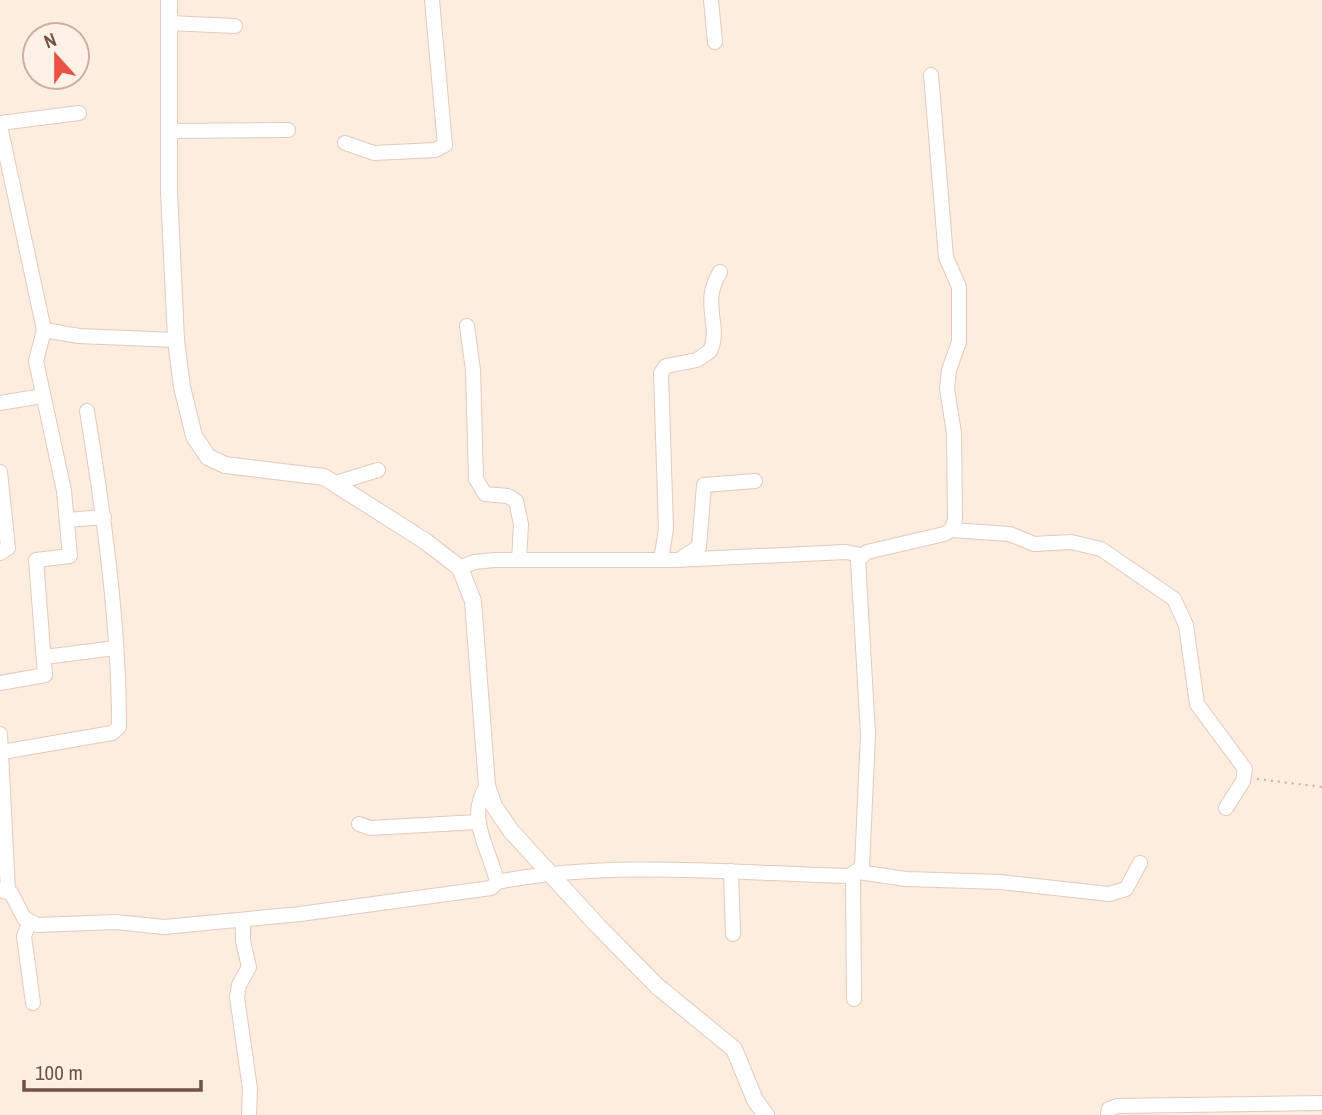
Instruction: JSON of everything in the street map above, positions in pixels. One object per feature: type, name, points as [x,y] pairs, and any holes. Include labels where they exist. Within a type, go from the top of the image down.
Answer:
[{"type":"street","points":[[345,143],[374,153],[435,150],[445,145],[432,0]]},
{"type":"street","points":[[711,0],[715,42]]},
{"type":"street","points":[[168,2],[176,340],[190,424],[208,457],[225,465],[302,472],[337,483],[425,541],[460,568],[473,601],[487,786],[504,821],[648,977],[734,1049],[755,1100],[766,1115]]},
{"type":"street","points":[[169,23],[235,26]]},
{"type":"street","points":[[931,75],[946,257],[959,286],[959,342],[948,377],[954,433],[955,520],[951,530]]},
{"type":"street","points":[[79,113],[0,124],[40,324],[44,330],[79,337],[176,340]]},
{"type":"street","points":[[169,131],[288,130]]},
{"type":"street","points":[[668,560],[661,373],[666,366],[697,360],[710,351],[713,339],[709,296],[719,271]]},
{"type":"street","points":[[467,326],[473,370],[476,479],[485,494],[508,496],[516,501],[521,524],[519,560]]},
{"type":"street","points":[[0,683],[45,675],[36,560],[70,556],[56,444],[42,396],[36,355],[44,330]]},
{"type":"street","points":[[0,403],[42,396]]},
{"type":"street","points":[[2,752],[117,730],[119,703],[104,517],[87,411]]},
{"type":"street","points":[[337,483],[378,470]]},
{"type":"street","points":[[0,472],[8,548],[0,553]]},
{"type":"street","points":[[668,560],[699,547],[704,485],[755,481]]},
{"type":"street","points":[[67,520],[104,517]]},
{"type":"street","points":[[460,568],[474,562],[519,560],[668,560],[846,552],[861,555],[951,530],[1010,534],[1034,544],[1071,542],[1101,549],[1174,599],[1186,625],[1197,704],[1243,765],[1246,774],[1226,808]]},
{"type":"street","points":[[854,999],[855,873],[862,867],[868,734],[857,565],[861,555]]},
{"type":"street","points":[[45,657],[114,648]]},
{"type":"street","points":[[0,734],[4,890],[29,923],[37,925],[116,922],[155,927],[243,920],[413,900],[450,891],[491,888],[497,883],[549,872],[731,870],[855,873],[906,879],[1000,882],[1109,894],[1126,889],[1140,863]]},
{"type":"street","points":[[487,786],[480,797],[478,822],[497,883]]},
{"type":"street","points":[[359,824],[370,828],[478,822]]},
{"type":"street","points":[[731,870],[733,934]]},
{"type":"street","points":[[243,920],[243,941],[249,967],[239,985],[237,997],[250,1089],[249,1115]]},
{"type":"street","points":[[29,923],[24,936],[33,1003]]},
{"type":"street","points":[[1108,1115],[1109,1109],[1117,1106],[1322,1103]]},
{"type":"path","points":[[1246,774],[1274,783],[1322,787]]}]
